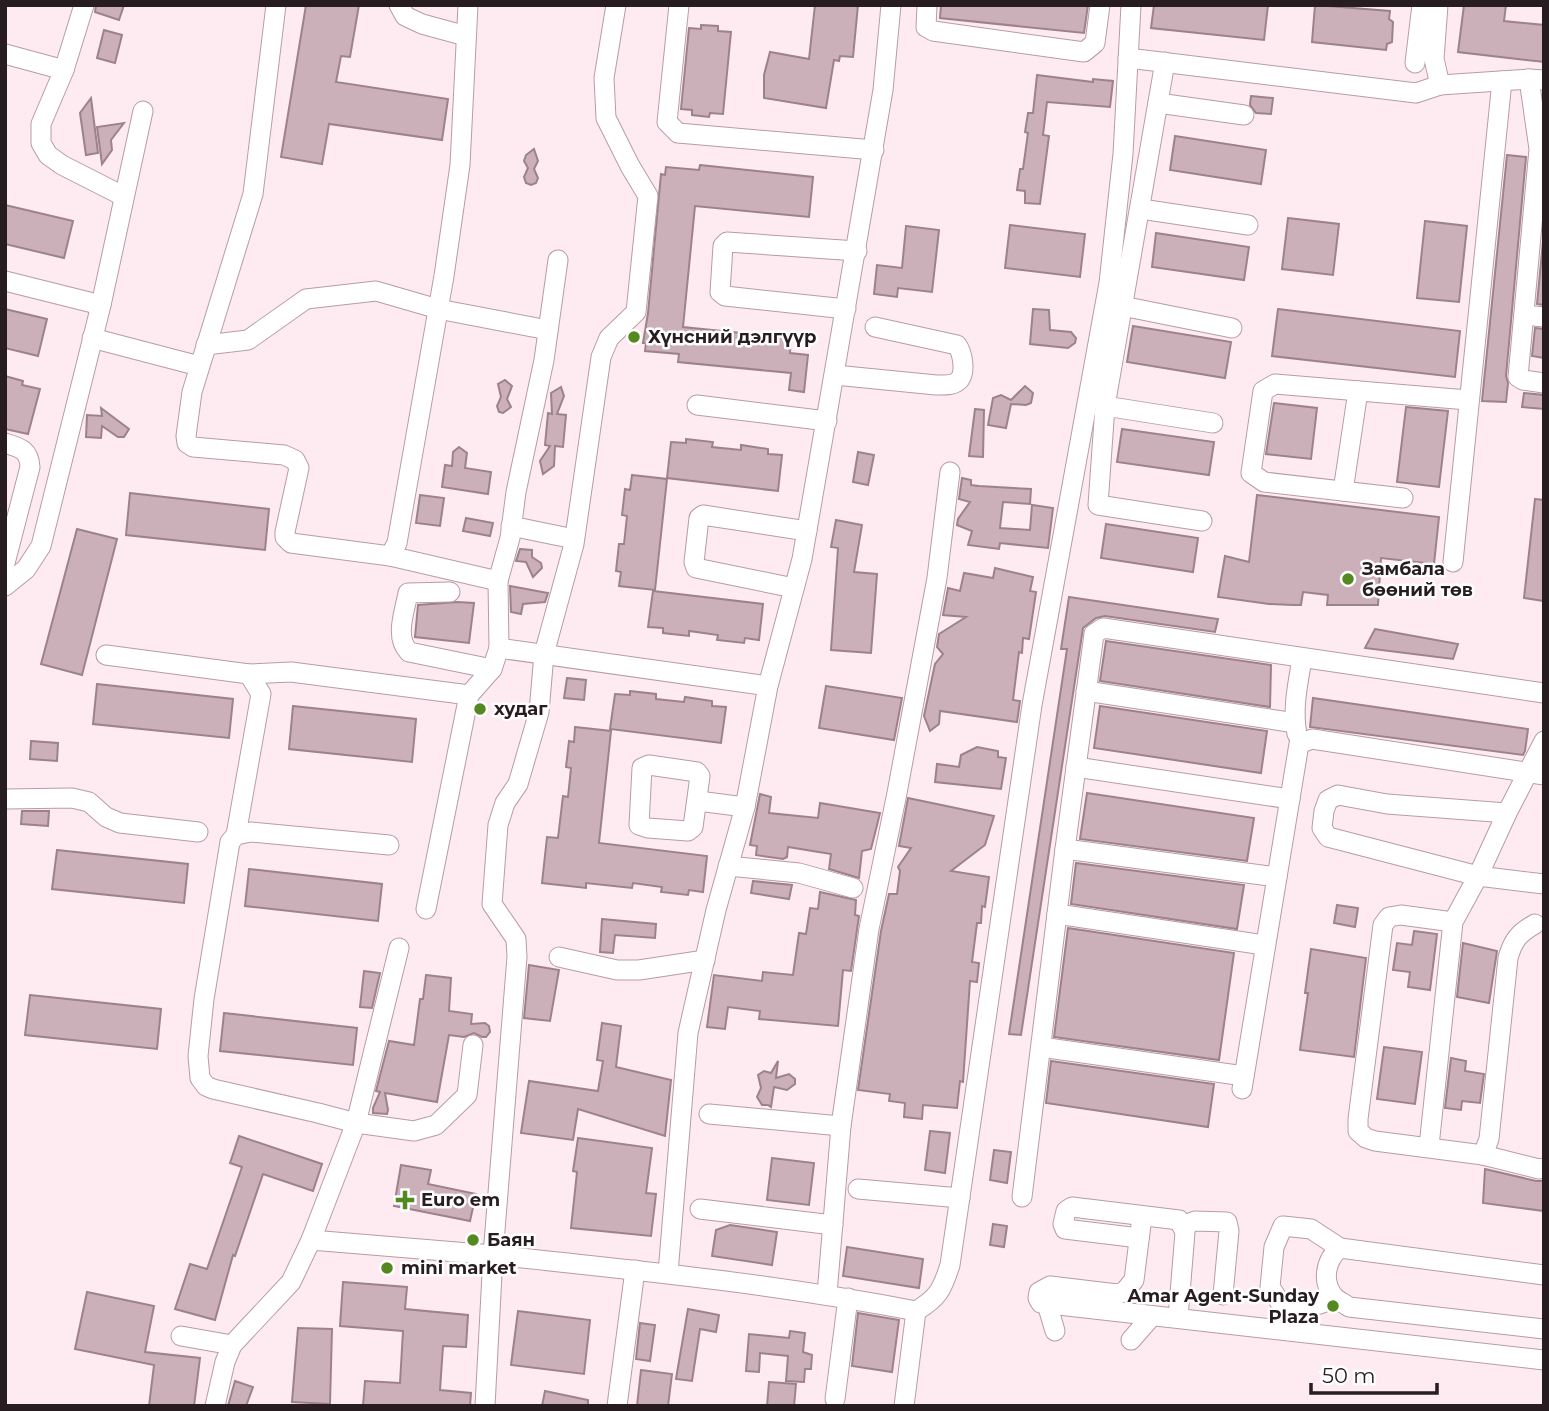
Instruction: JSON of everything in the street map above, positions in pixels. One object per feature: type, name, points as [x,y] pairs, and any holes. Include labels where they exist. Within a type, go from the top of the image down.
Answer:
[{"type":"street","points":[[84,5],[64,70],[41,124],[41,143],[48,155],[62,165],[123,196]]},
{"type":"street","points":[[276,5],[253,194],[192,392],[187,443],[193,447],[284,455],[295,460],[299,468],[285,532],[285,537],[291,543],[390,556],[498,581]]},
{"type":"street","points":[[400,5],[405,16],[422,24],[466,36]]},
{"type":"street","points":[[390,556],[397,543],[460,165],[468,5]]},
{"type":"street","points":[[485,1406],[493,1255],[517,957],[516,939],[492,904],[498,825],[505,803],[518,784],[539,712],[544,654],[574,539],[601,357],[610,338],[636,312],[648,196],[629,166],[606,118],[604,79],[616,5]]},
{"type":"street","points":[[679,5],[667,122],[678,133],[874,150]]},
{"type":"street","points":[[668,1273],[688,1033],[745,807],[768,687],[807,531],[874,150],[891,5]]},
{"type":"street","points":[[927,5],[926,27],[933,32],[1084,52],[1095,43],[1100,5]]},
{"type":"street","points":[[311,1240],[668,1273],[827,1294],[916,1311],[934,1301],[943,1287],[950,1265],[1032,705],[1109,283],[1123,154],[1130,5]]},
{"type":"street","points":[[1415,63],[1422,5]]},
{"type":"street","points":[[1438,5],[1434,60],[1440,85]]},
{"type":"street","points":[[5,54],[64,70]]},
{"type":"street","points":[[1128,58],[1416,93],[1440,85],[1536,79],[1540,176],[1534,316],[1518,377],[1544,383]]},
{"type":"street","points":[[1165,62],[1105,406],[1098,505],[1202,521]]},
{"type":"street","points":[[1453,562],[1502,81]]},
{"type":"street","points":[[1158,103],[1244,115]]},
{"type":"street","points":[[5,586],[26,569],[41,546],[101,305],[143,111]]},
{"type":"street","points":[[1141,209],[1248,225]]},
{"type":"street","points":[[846,309],[725,296],[720,292],[723,246],[727,242],[856,251]]},
{"type":"street","points":[[426,909],[469,695],[492,669],[499,648],[498,581],[548,330],[558,260]]},
{"type":"street","points":[[5,281],[101,305]]},
{"type":"street","points":[[206,345],[248,340],[306,299],[376,291],[438,309],[548,330]]},
{"type":"street","points":[[1122,306],[1232,327]]},
{"type":"street","points":[[835,374],[936,386],[952,384],[960,379],[963,369],[961,351],[957,345],[875,327]]},
{"type":"street","points":[[92,338],[199,366]]},
{"type":"street","points":[[1403,498],[1264,482],[1251,473],[1264,391],[1275,384],[1468,400]]},
{"type":"street","points":[[1343,491],[1358,391]]},
{"type":"street","points":[[697,405],[827,421]]},
{"type":"street","points":[[1105,406],[1213,423]]},
{"type":"street","points":[[5,443],[24,449],[29,456],[30,467],[5,563]]},
{"type":"street","points":[[827,1294],[841,1126],[869,929],[937,578],[950,472]]},
{"type":"street","points":[[794,588],[696,568],[694,562],[699,518],[703,515],[807,531]]},
{"type":"street","points":[[511,526],[574,539]]},
{"type":"street","points":[[450,593],[408,593],[401,634],[402,645],[410,652],[492,669]]},
{"type":"street","points":[[1022,1197],[1094,634],[1103,628],[1544,693]]},
{"type":"street","points":[[499,648],[768,687]]},
{"type":"street","points":[[106,655],[249,674],[291,672],[469,695]]},
{"type":"street","points":[[1041,1048],[1243,1082],[1299,744],[1295,723],[1302,659]]},
{"type":"street","points":[[249,674],[261,694],[236,835],[227,852],[206,986],[198,1056],[200,1078],[206,1086],[214,1089],[318,1112],[356,1124],[414,1131],[436,1125],[467,1094],[473,1045]]},
{"type":"street","points":[[1086,691],[1295,723]]},
{"type":"street","points":[[1299,744],[1312,740],[1536,774]]},
{"type":"street","points":[[1429,1146],[1453,922],[1507,814],[1536,774],[1544,741]]},
{"type":"street","points":[[1076,767],[1290,799]]},
{"type":"street","points":[[1507,814],[1387,804],[1338,795],[1328,800],[1322,828],[1328,837],[1478,876],[1544,884]]},
{"type":"street","points":[[5,799],[72,798],[89,803],[106,817],[120,823],[198,832]]},
{"type":"street","points":[[698,802],[745,807]]},
{"type":"street","points":[[236,835],[251,832],[389,845]]},
{"type":"street","points":[[1065,849],[1277,877]]},
{"type":"street","points":[[728,866],[799,873],[853,888]]},
{"type":"street","points":[[1057,914],[1264,945]]},
{"type":"street","points":[[1453,922],[1401,915],[1389,917],[1383,925],[1358,1119],[1359,1130],[1366,1138],[1375,1141],[1429,1146],[1462,1154],[1483,1155],[1539,1170],[1544,1168]]},
{"type":"street","points":[[1483,1155],[1489,1139],[1508,958],[1519,933],[1535,924]]},
{"type":"street","points":[[215,1406],[225,1362],[232,1345],[291,1282],[311,1240],[356,1124],[399,948]]},
{"type":"street","points":[[559,957],[617,970],[639,970],[705,960]]},
{"type":"street","points":[[709,1114],[841,1126]]},
{"type":"street","points":[[858,1189],[960,1198]]},
{"type":"street","points":[[1139,1238],[1065,1229],[1063,1224],[1066,1211],[1072,1207],[1179,1220],[1185,1232],[1178,1318]]},
{"type":"street","points":[[700,1209],[833,1225]]},
{"type":"street","points":[[1142,1217],[1134,1280],[1124,1292],[1117,1294],[1049,1286],[1040,1292],[1038,1298],[1041,1303],[1544,1360]]},
{"type":"street","points":[[1182,1226],[1195,1221],[1227,1222],[1229,1231],[1223,1295]]},
{"type":"street","points":[[1335,1298],[1320,1304],[1283,1307],[1270,1287],[1274,1247],[1283,1226],[1311,1229],[1340,1248],[1544,1275]]},
{"type":"street","points":[[1340,1248],[1330,1255],[1327,1264],[1328,1285],[1335,1298],[1349,1307],[1544,1329]]},
{"type":"street","points":[[617,1406],[635,1270]]},
{"type":"street","points":[[835,1399],[848,1298]]},
{"type":"street","points":[[1047,1304],[1055,1331]]},
{"type":"street","points":[[904,1406],[916,1311]]},
{"type":"street","points":[[1132,1340],[1152,1315]]},
{"type":"street","points":[[181,1336],[232,1345]]},
{"type":"building","points":[[96,5],[124,5],[119,20],[95,12]]},
{"type":"building","points":[[306,5],[359,5],[350,57],[341,56],[336,82],[448,99],[442,140],[329,124],[322,164],[281,157]]},
{"type":"building","points":[[815,5],[858,5],[853,57],[840,56],[839,61],[834,60],[826,108],[764,98],[764,75],[770,52],[809,59]]},
{"type":"building","points":[[941,5],[1088,5],[1084,33],[940,18]]},
{"type":"building","points":[[1154,5],[1268,5],[1264,40],[1151,28]]},
{"type":"building","points":[[1315,5],[1390,11],[1389,19],[1393,22],[1392,42],[1387,44],[1386,50],[1312,42]]},
{"type":"building","points":[[1464,5],[1506,5],[1504,21],[1544,25],[1544,62],[1458,52]]},
{"type":"building","points":[[701,25],[718,26],[718,31],[731,32],[723,114],[710,113],[709,117],[692,115],[692,110],[681,109],[689,28],[701,29]]},
{"type":"building","points":[[104,30],[122,35],[115,63],[97,58]]},
{"type":"building","points":[[1037,75],[1093,82],[1093,79],[1113,81],[1110,107],[1047,102],[1043,135],[1049,136],[1040,204],[1025,203],[1025,191],[1017,190],[1020,169],[1023,169],[1028,113],[1033,113]]},
{"type":"building","points":[[1251,96],[1273,98],[1271,114],[1256,113],[1250,105]]},
{"type":"building","points":[[91,98],[98,153],[86,155],[80,113]]},
{"type":"building","points":[[124,123],[111,140],[112,150],[102,164],[97,127]]},
{"type":"building","points":[[1175,136],[1266,150],[1261,184],[1170,170]]},
{"type":"building","points":[[534,149],[538,161],[534,169],[538,178],[536,183],[531,185],[526,183],[524,177],[528,168],[524,161],[526,155]]},
{"type":"building","points":[[1507,155],[1526,157],[1506,376],[1508,383],[1506,402],[1482,401]]},
{"type":"building","points":[[700,165],[813,177],[809,217],[695,206],[683,327],[791,338],[790,353],[808,355],[804,392],[789,390],[791,373],[678,362],[679,354],[645,351],[646,343],[643,343],[661,174],[665,175],[666,167],[699,170]]},
{"type":"building","points":[[5,205],[73,221],[64,258],[5,244]]},
{"type":"building","points":[[1288,218],[1339,224],[1333,275],[1282,269]]},
{"type":"building","points":[[1425,221],[1467,226],[1459,302],[1417,298]]},
{"type":"building","points":[[1010,225],[1085,234],[1080,277],[1005,268]]},
{"type":"building","points":[[906,226],[939,230],[932,292],[898,288],[897,297],[874,294],[877,265],[902,268]]},
{"type":"building","points":[[1544,231],[1544,305],[1537,304]]},
{"type":"building","points":[[1156,233],[1249,247],[1244,280],[1152,267]]},
{"type":"building","points":[[5,309],[47,319],[38,356],[5,348]]},
{"type":"building","points":[[1033,309],[1049,310],[1050,330],[1071,332],[1076,338],[1075,343],[1068,348],[1030,344]]},
{"type":"building","points":[[1278,309],[1460,331],[1455,377],[1272,356]]},
{"type":"building","points":[[1133,326],[1231,342],[1225,378],[1127,362]]},
{"type":"building","points":[[1535,328],[1544,329],[1544,358],[1532,356]]},
{"type":"building","points":[[5,376],[23,381],[22,385],[40,389],[28,434],[5,429]]},
{"type":"building","points":[[505,380],[512,386],[507,399],[511,407],[503,413],[499,412],[497,406],[501,397],[498,384]]},
{"type":"building","points":[[1025,386],[1033,393],[1031,403],[1011,404],[1006,428],[988,425],[993,398],[1001,395],[1011,400]]},
{"type":"building","points":[[561,387],[564,396],[557,414],[566,415],[563,447],[555,446],[554,466],[543,474],[540,461],[550,446],[545,445],[548,413],[552,414],[551,393]]},
{"type":"building","points":[[1524,393],[1544,395],[1544,409],[1522,407]]},
{"type":"building","points":[[1274,403],[1317,408],[1311,459],[1266,454]]},
{"type":"building","points":[[1406,407],[1448,411],[1439,487],[1397,482]]},
{"type":"building","points":[[101,408],[129,429],[124,437],[118,437],[102,426],[101,438],[86,437],[87,415],[102,416]]},
{"type":"building","points":[[975,409],[984,410],[983,457],[969,456]]},
{"type":"building","points":[[1122,429],[1214,442],[1209,475],[1117,462]]},
{"type":"building","points":[[686,439],[713,442],[712,447],[741,450],[741,445],[768,449],[768,454],[782,455],[778,491],[667,478],[671,442],[686,443]]},
{"type":"building","points":[[459,447],[467,453],[465,468],[491,472],[488,494],[442,487],[445,465],[452,466],[453,452]]},
{"type":"building","points":[[858,452],[874,455],[868,485],[853,482]]},
{"type":"building","points":[[632,475],[667,479],[655,590],[619,586],[621,572],[616,571],[619,544],[624,544],[627,516],[622,515],[625,489],[630,490]]},
{"type":"building","points":[[962,478],[971,480],[971,485],[1031,489],[1030,504],[1003,502],[1000,528],[1030,530],[1032,505],[1053,508],[1048,548],[1000,543],[999,549],[968,545],[972,531],[957,525],[970,502],[959,499]]},
{"type":"building","points":[[130,493],[269,509],[265,550],[126,535]]},
{"type":"building","points":[[420,495],[444,498],[440,526],[416,523]]},
{"type":"building","points":[[1257,495],[1439,517],[1434,564],[1381,558],[1378,605],[1327,605],[1328,595],[1303,592],[1301,605],[1218,597],[1225,556],[1249,562]]},
{"type":"building","points":[[1535,499],[1544,500],[1544,601],[1524,598]]},
{"type":"building","points":[[466,518],[493,523],[490,536],[463,531]]},
{"type":"building","points":[[836,520],[862,525],[854,572],[877,574],[871,653],[831,650],[838,548],[831,547]]},
{"type":"building","points":[[1106,524],[1198,538],[1193,572],[1101,558]]},
{"type":"building","points":[[77,529],[117,539],[82,675],[41,664]]},
{"type":"building","points":[[520,549],[532,550],[532,557],[541,563],[542,568],[533,577],[526,562],[516,561]]},
{"type":"building","points":[[995,568],[1033,577],[1030,591],[1036,592],[1029,639],[1023,638],[1022,653],[1019,652],[1013,700],[1020,701],[1017,722],[940,711],[939,724],[930,731],[924,716],[935,664],[943,654],[937,647],[939,634],[966,617],[943,615],[948,588],[960,591],[964,573],[993,578]]},
{"type":"building","points":[[510,586],[548,593],[545,602],[523,604],[521,614],[511,612]]},
{"type":"building","points":[[653,591],[763,604],[759,640],[745,638],[744,643],[717,640],[718,635],[689,631],[689,636],[663,633],[663,628],[648,627]]},
{"type":"building","points":[[1069,597],[1218,619],[1215,632],[1105,616],[1096,618],[1083,628],[1021,1035],[1009,1034],[1067,649],[1061,649]]},
{"type":"building","points":[[474,603],[469,643],[415,637],[418,605]]},
{"type":"building","points":[[1375,629],[1458,644],[1453,659],[1365,648]]},
{"type":"building","points":[[1106,641],[1271,665],[1270,707],[1100,681]]},
{"type":"building","points":[[567,678],[586,680],[584,700],[564,698]]},
{"type":"building","points":[[97,684],[233,699],[229,738],[93,724]]},
{"type":"building","points":[[826,686],[902,698],[894,740],[819,728]]},
{"type":"building","points":[[630,691],[656,694],[656,699],[684,702],[685,697],[712,701],[712,706],[726,707],[721,743],[610,729],[615,694],[630,695]]},
{"type":"building","points":[[1313,698],[1528,729],[1525,751],[1523,755],[1310,727]]},
{"type":"building","points":[[293,706],[416,719],[412,762],[289,749]]},
{"type":"building","points":[[1100,706],[1267,731],[1261,773],[1094,748]]},
{"type":"building","points":[[575,727],[611,731],[599,843],[707,856],[703,892],[689,890],[688,895],[661,892],[662,887],[633,883],[632,888],[586,883],[586,888],[542,883],[547,837],[558,838],[563,796],[568,797],[571,768],[566,767],[569,741],[574,742]]},
{"type":"building","points":[[31,741],[58,743],[57,761],[30,759]]},
{"type":"building","points":[[977,747],[998,751],[998,757],[1006,758],[1001,789],[935,782],[937,764],[959,767],[961,755]]},
{"type":"building","points":[[1087,793],[1254,818],[1247,861],[1080,839]]},
{"type":"building","points":[[760,794],[771,797],[769,813],[818,818],[820,803],[880,813],[871,849],[862,851],[859,878],[829,869],[831,854],[788,847],[787,857],[783,859],[756,855],[757,846],[750,845]]},
{"type":"building","points":[[908,798],[994,816],[985,845],[951,871],[989,877],[981,923],[977,923],[972,962],[979,963],[977,982],[970,981],[963,1082],[960,1081],[957,1108],[923,1105],[922,1119],[904,1117],[905,1103],[889,1101],[890,1094],[858,1090],[881,931],[889,894],[897,894],[900,871],[898,867],[911,848],[899,846]]},
{"type":"building","points":[[22,811],[49,811],[48,826],[21,824]]},
{"type":"building","points":[[57,850],[188,864],[184,903],[52,889]]},
{"type":"building","points":[[1076,863],[1244,885],[1237,929],[1071,904]]},
{"type":"building","points":[[249,869],[382,884],[378,921],[245,906]]},
{"type":"building","points":[[753,881],[792,885],[789,899],[751,893]]},
{"type":"building","points":[[820,892],[856,900],[855,915],[859,916],[851,971],[843,970],[838,1026],[759,1019],[760,1011],[728,1007],[725,1029],[707,1027],[714,975],[762,981],[763,972],[793,975],[799,933],[806,934],[810,908],[818,909]]},
{"type":"building","points":[[1337,905],[1358,908],[1355,927],[1334,923]]},
{"type":"building","points":[[602,919],[656,924],[655,938],[615,935],[613,953],[600,952]]},
{"type":"building","points":[[1068,928],[1234,953],[1219,1060],[1054,1037]]},
{"type":"building","points":[[1414,931],[1437,934],[1430,990],[1408,987],[1410,972],[1393,970],[1397,943],[1412,945]]},
{"type":"building","points":[[1463,943],[1497,951],[1489,1003],[1457,997]]},
{"type":"building","points":[[1311,949],[1366,958],[1354,1057],[1300,1050]]},
{"type":"building","points":[[529,965],[559,970],[550,1021],[524,1018]]},
{"type":"building","points":[[364,971],[380,973],[372,1008],[360,1007]]},
{"type":"building","points":[[426,975],[451,978],[449,1011],[472,1014],[471,1024],[485,1023],[490,1032],[486,1037],[474,1033],[464,1037],[449,1035],[437,1102],[385,1093],[387,1114],[373,1113],[380,1092],[376,1091],[389,1041],[414,1045]]},
{"type":"building","points":[[30,995],[161,1009],[157,1049],[25,1035]]},
{"type":"building","points":[[224,1013],[357,1028],[353,1065],[220,1051]]},
{"type":"building","points":[[602,1023],[621,1026],[616,1067],[671,1080],[665,1136],[578,1109],[573,1140],[521,1133],[529,1081],[598,1091],[603,1061],[597,1060]]},
{"type":"building","points":[[1384,1047],[1422,1052],[1415,1104],[1377,1099]]},
{"type":"building","points":[[1451,1058],[1466,1061],[1465,1071],[1484,1074],[1480,1103],[1462,1101],[1461,1110],[1445,1108]]},
{"type":"building","points":[[778,1061],[776,1078],[789,1074],[795,1079],[795,1084],[787,1090],[774,1087],[771,1107],[762,1105],[757,1097],[761,1088],[758,1075],[764,1071],[771,1073]]},
{"type":"building","points":[[1051,1061],[1214,1084],[1208,1127],[1046,1103]]},
{"type":"building","points":[[930,1131],[950,1133],[945,1173],[925,1170]]},
{"type":"building","points":[[239,1136],[322,1164],[313,1191],[263,1174],[235,1256],[233,1255],[215,1320],[175,1309],[190,1264],[207,1269],[242,1167],[230,1163]]},
{"type":"building","points":[[578,1138],[652,1148],[646,1193],[656,1194],[651,1236],[571,1228],[577,1172],[573,1171]]},
{"type":"building","points":[[994,1150],[1011,1152],[1007,1183],[990,1180]]},
{"type":"building","points":[[772,1158],[814,1163],[809,1205],[767,1200]]},
{"type":"building","points":[[401,1165],[431,1170],[428,1184],[476,1194],[470,1221],[394,1206]]},
{"type":"building","points":[[1485,1169],[1544,1181],[1544,1211],[1483,1203]]},
{"type":"building","points":[[993,1224],[1007,1226],[1004,1247],[990,1245]]},
{"type":"building","points":[[730,1225],[777,1232],[772,1265],[712,1256],[716,1230]]},
{"type":"building","points":[[847,1247],[923,1259],[919,1288],[843,1276]]},
{"type":"building","points":[[343,1282],[407,1287],[405,1309],[468,1315],[466,1347],[443,1346],[440,1390],[471,1393],[470,1406],[363,1406],[365,1381],[400,1383],[403,1331],[340,1326]]},
{"type":"building","points":[[87,1292],[154,1306],[145,1352],[200,1358],[194,1406],[149,1406],[154,1365],[75,1349]]},
{"type":"building","points":[[688,1309],[719,1315],[716,1332],[700,1329],[692,1381],[676,1379]]},
{"type":"building","points":[[518,1311],[590,1320],[584,1374],[511,1365]]},
{"type":"building","points":[[858,1313],[899,1320],[892,1372],[852,1366]]},
{"type":"building","points":[[640,1323],[655,1325],[650,1361],[636,1359]]},
{"type":"building","points":[[298,1328],[332,1329],[330,1404],[292,1402]]},
{"type":"building","points":[[790,1331],[805,1333],[803,1352],[812,1355],[811,1369],[805,1369],[804,1382],[786,1381],[788,1356],[760,1353],[759,1372],[746,1371],[749,1334],[789,1338]]},
{"type":"building","points":[[641,1370],[672,1374],[668,1406],[637,1406]]},
{"type":"building","points":[[235,1381],[253,1387],[246,1406],[228,1406]]},
{"type":"building","points":[[769,1382],[796,1384],[794,1406],[767,1406]]},
{"type":"building","points":[[545,1391],[588,1400],[588,1406],[542,1406]]},
{"type":"place","name":"Хүнсний дэлгүүр","points":[[634,337]]},
{"type":"place","name":"Замбала бөөний төв","points":[[1348,579]]},
{"type":"place","name":"худаг","points":[[480,709]]},
{"type":"place","name":"Euro em","points":[[405,1200]]},
{"type":"place","name":"Баян","points":[[473,1240]]},
{"type":"place","name":"mini market","points":[[387,1268]]},
{"type":"place","name":"Amar Agent-Sunday Plaza","points":[[1333,1306]]}]
